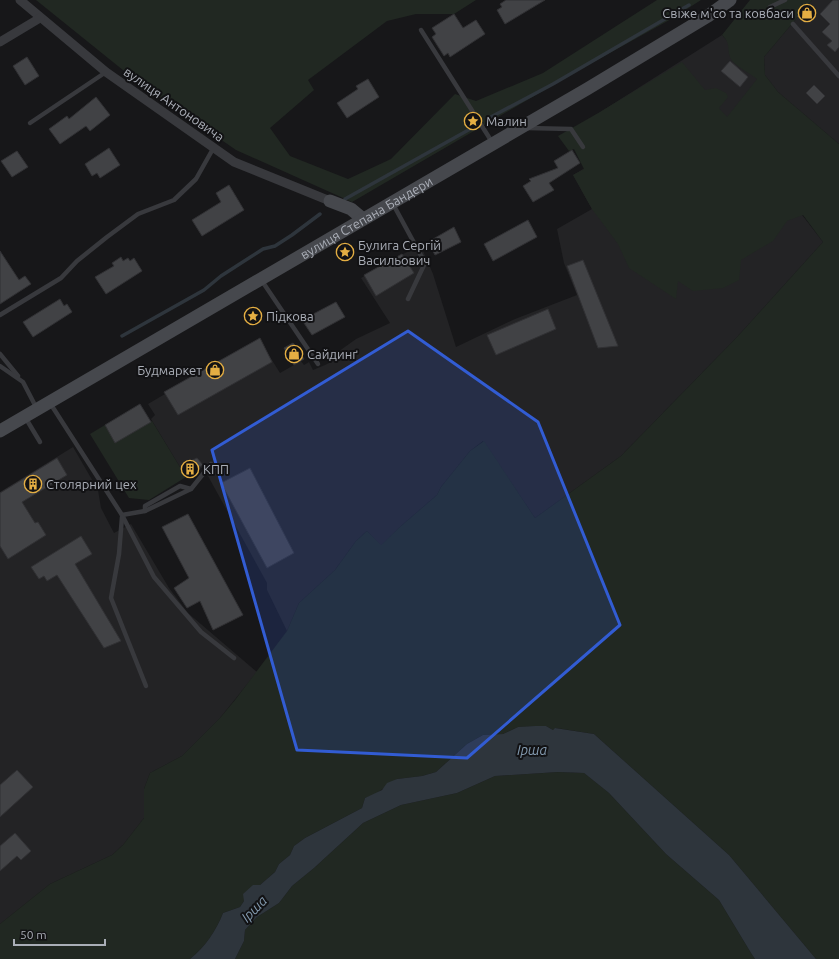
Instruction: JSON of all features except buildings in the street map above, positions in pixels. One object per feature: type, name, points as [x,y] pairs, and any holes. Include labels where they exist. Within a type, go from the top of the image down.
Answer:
[{"type":"street","name":"вулиця Антоновича","points":[[20,0],[106,72],[234,162],[330,200]]},
{"type":"street","name":"вулиця Степана Бандери","points":[[0,432],[588,89],[694,24],[730,0]]},
{"type":"street","points":[[0,42],[40,18]]},
{"type":"street","points":[[330,200],[351,209],[363,219]]},
{"type":"lane","points":[[770,7],[784,0]]},
{"type":"lane","points":[[793,24],[839,76]]},
{"type":"lane","points":[[421,30],[493,144]]},
{"type":"lane","points":[[30,123],[106,72]]},
{"type":"lane","points":[[521,128],[571,129],[583,147]]},
{"type":"lane","points":[[0,315],[61,278],[77,261],[138,214],[174,200],[196,179],[214,147]]},
{"type":"lane","points":[[392,202],[425,263],[408,299]]},
{"type":"lane","points":[[261,279],[318,364]]},
{"type":"lane","points":[[0,354],[23,382],[37,410]]},
{"type":"lane","points":[[0,366],[23,382]]},
{"type":"lane","points":[[50,403],[122,515],[154,577],[201,632],[234,658]]},
{"type":"lane","points":[[25,417],[40,442]]},
{"type":"lane","points":[[122,515],[145,512],[191,488],[211,464]]},
{"type":"lane","points":[[145,512],[145,506],[180,486],[191,488]]},
{"type":"lane","points":[[122,515],[119,554],[111,598],[146,686]]},
{"type":"highlighted area","points":[[408,331],[538,422],[620,625],[467,758],[297,750],[212,450]]},
{"type":"shaded area","points":[[36,0],[476,0],[454,14],[416,14],[387,21],[308,80],[314,90],[270,128],[290,156],[348,179],[391,159],[455,94],[476,101],[543,73],[657,0],[701,0],[673,18],[579,70],[352,202],[236,150],[139,83]]},
{"type":"shaded area","points":[[750,0],[812,0],[764,57],[765,75],[778,92],[839,144],[839,959],[816,959],[729,855],[594,734],[556,728],[553,730],[546,726],[518,727],[503,734],[483,735],[467,744],[436,772],[422,776],[397,779],[374,795],[365,798],[362,808],[305,838],[294,846],[290,855],[279,864],[275,872],[244,901],[240,907],[223,913],[210,938],[190,959],[0,959],[0,924],[50,884],[112,855],[123,845],[144,818],[144,789],[150,773],[182,756],[220,718],[287,631],[299,603],[335,570],[356,541],[367,531],[381,545],[437,495],[441,487],[470,451],[484,441],[535,518],[621,456],[738,336],[823,242],[803,215],[787,221],[773,241],[741,260],[739,280],[723,288],[693,291],[678,281],[676,299],[629,268],[618,244],[592,209],[573,175],[584,169],[574,149],[569,151],[558,136],[682,62],[705,90],[716,88],[726,93],[728,97],[719,108],[727,117],[757,79],[739,67],[731,59],[728,44],[722,35]]},
{"type":"shaded area","points":[[812,0],[839,0],[839,144],[778,92],[765,75],[764,57]]},
{"type":"shaded area","points":[[722,35],[760,76],[727,118],[823,242],[738,336],[621,456],[535,518],[483,441],[470,451],[441,487],[437,495],[401,526],[381,546],[367,531],[356,541],[335,570],[299,603],[287,631],[267,590],[267,583],[203,467],[186,477],[151,419],[155,415],[148,404],[165,394],[170,402],[265,349],[280,373],[301,361],[304,365],[309,362],[313,370],[333,361],[332,358],[356,339],[390,323],[361,278],[403,254],[421,246],[433,274],[456,347],[515,319],[577,295],[564,263],[557,229],[592,209],[573,175],[604,157],[583,123]]},
{"type":"shaded area","points":[[152,421],[186,477],[149,500],[129,498],[90,434],[105,425],[115,442]]},
{"type":"shaded area","points":[[73,447],[98,490],[101,508],[114,533],[131,524],[169,588],[188,613],[257,672],[220,718],[182,756],[150,773],[144,789],[144,818],[123,845],[112,855],[50,884],[0,924],[0,492]]},
{"type":"shaded area","points":[[558,772],[584,773],[609,793],[666,854],[719,900],[755,959],[235,959],[244,941],[245,930],[257,917],[279,903],[292,886],[363,823],[401,805],[457,793],[495,776]]},
{"type":"water","name":"Ірша","points":[[546,726],[553,730],[555,728],[594,734],[729,855],[816,959],[755,959],[719,900],[666,854],[609,793],[584,773],[558,772],[495,776],[457,793],[401,805],[363,823],[292,886],[279,903],[257,917],[245,930],[244,941],[235,959],[190,959],[210,938],[223,913],[240,907],[244,901],[243,894],[253,885],[260,885],[275,872],[279,864],[290,855],[294,846],[305,838],[362,808],[365,798],[382,790],[387,783],[397,779],[422,776],[436,772],[467,744],[483,735],[503,734],[518,727]]},
{"type":"waterway","points":[[489,118],[553,84],[689,5]]},
{"type":"waterway","points":[[345,199],[472,128]]},
{"type":"waterway","points":[[122,336],[204,290],[221,276],[263,249],[275,246],[320,214]]},
{"type":"place","name":"Свіже м'со та ковбаси","points":[[807,13]]},
{"type":"place","name":"Малин","points":[[473,121]]},
{"type":"place","name":"Булига Сергій Васильович","points":[[345,252]]},
{"type":"place","name":"Підкова","points":[[253,316]]},
{"type":"place","name":"Сайдинґ","points":[[294,354]]},
{"type":"place","name":"Будмаркет","points":[[215,370]]},
{"type":"place","name":"КПП","points":[[190,469]]},
{"type":"place","name":"Столярний цех","points":[[33,484]]}]
